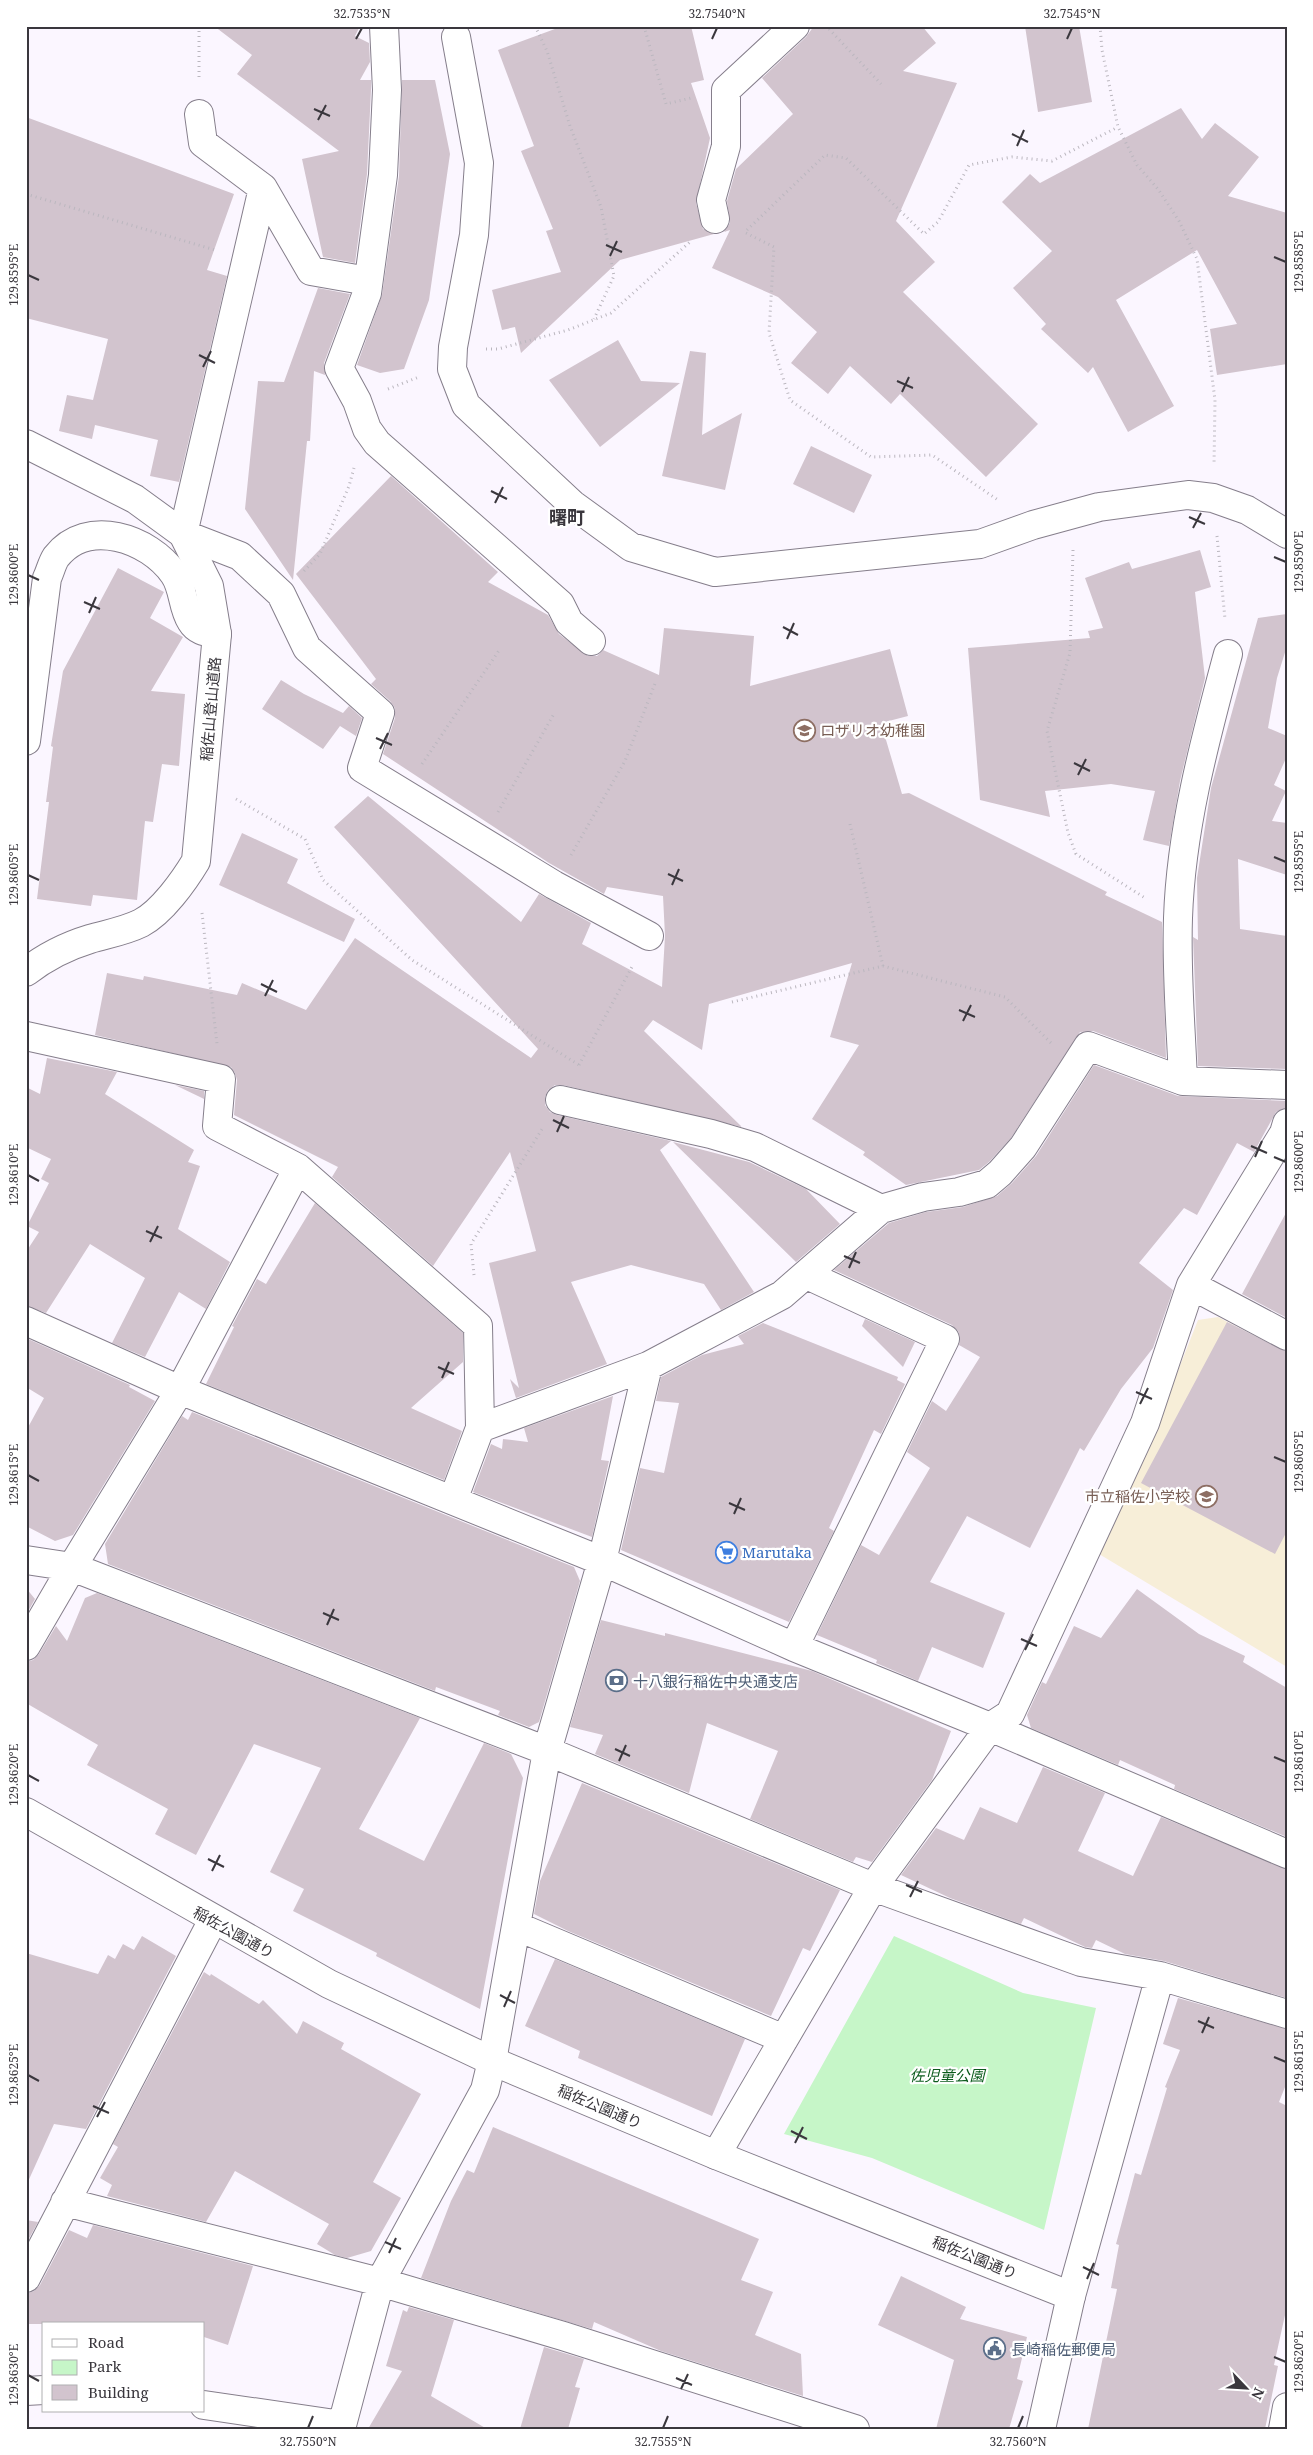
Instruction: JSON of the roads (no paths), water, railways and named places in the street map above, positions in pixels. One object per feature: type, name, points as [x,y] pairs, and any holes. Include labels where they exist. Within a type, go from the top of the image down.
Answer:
[{"type":"street","points":[[384,26],[388,90],[383,175],[367,293],[339,368],[357,401],[367,429],[377,443],[560,604],[569,622],[590,641]]},
{"type":"street","points":[[715,219],[711,200],[726,146],[726,90],[788,29]]},
{"type":"street","points":[[456,37],[479,163],[474,235],[453,347],[452,369],[466,405],[572,504],[631,547],[715,572],[980,544],[1033,524],[1099,507],[1188,495],[1213,498],[1247,510],[1287,534]]},
{"type":"street","points":[[200,114],[203,143],[263,188],[311,270],[368,281]]},
{"type":"street","points":[[263,188],[183,534],[240,556],[281,594],[307,648],[380,713],[362,768],[554,886],[649,936]]},
{"type":"street","name":"稲佐山登山道路","points":[[26,444],[135,499],[183,534],[209,586],[217,634],[196,861],[180,888],[143,922],[122,931],[88,940],[44,958],[26,972]]},
{"type":"street","points":[[26,741],[47,578],[55,559],[66,547],[80,538],[92,536],[116,537],[132,540],[149,548],[174,574],[190,620],[202,632],[217,634]]},
{"type":"street","points":[[1183,1081],[1178,918],[1187,832],[1203,748],[1228,654]]},
{"type":"street","points":[[26,1036],[221,1079],[217,1126],[298,1168],[478,1326],[480,1428],[453,1500]]},
{"type":"street","points":[[480,1428],[648,1366],[782,1295],[881,1210],[914,1199],[959,1192],[987,1184],[1000,1173],[1023,1147],[1088,1046],[1183,1081],[1287,1085]]},
{"type":"street","points":[[560,1100],[711,1134],[755,1147],[881,1210]]},
{"type":"street","points":[[716,2155],[873,1887],[990,1727],[1010,1714],[1145,1423],[1191,1285],[1284,1134],[1287,1123]]},
{"type":"street","points":[[26,1646],[180,1390],[298,1168]]},
{"type":"street","points":[[794,1647],[945,1339],[807,1275]]},
{"type":"street","points":[[1191,1285],[1287,1336]]},
{"type":"street","points":[[26,1321],[180,1390],[602,1561],[794,1647],[990,1727],[1287,1854]]},
{"type":"street","points":[[205,2405],[342,2427],[380,2282],[485,2090],[492,2061],[547,1751],[602,1561],[648,1366]]},
{"type":"street","points":[[26,1560],[72,1567],[547,1751],[873,1887],[1081,1962],[1160,1976],[1287,2014]]},
{"type":"street","name":"稲佐公園通り","points":[[26,1812],[328,1984],[492,2061],[716,2155],[1072,2296]]},
{"type":"street","points":[[26,2278],[213,1920]]},
{"type":"street","points":[[516,1926],[784,2039]]},
{"type":"street","points":[[1041,2429],[1072,2296],[1160,1976]]},
{"type":"street","points":[[65,2202],[380,2282],[564,2336],[855,2429]]},
{"type":"street","points":[[26,2391],[42,2390]]},
{"type":"street","points":[[1283,2429],[1287,2407]]},
{"type":"place","name":"ロザリオ幼稚園","points":[[804,730]]},
{"type":"place","name":"市立稲佐小学校","points":[[1206,1496]]},
{"type":"place","name":"Marutaka","points":[[726,1552]]},
{"type":"place","name":"十八銀行稲佐中央通支店","points":[[617,1681]]},
{"type":"place","name":"長崎稲佐郵便局","points":[[995,2349]]},
{"type":"district","name":"曙町","points":[[567,517]]},
{"type":"park label","name":"佐児童公園","points":[[947,2075]]}]
